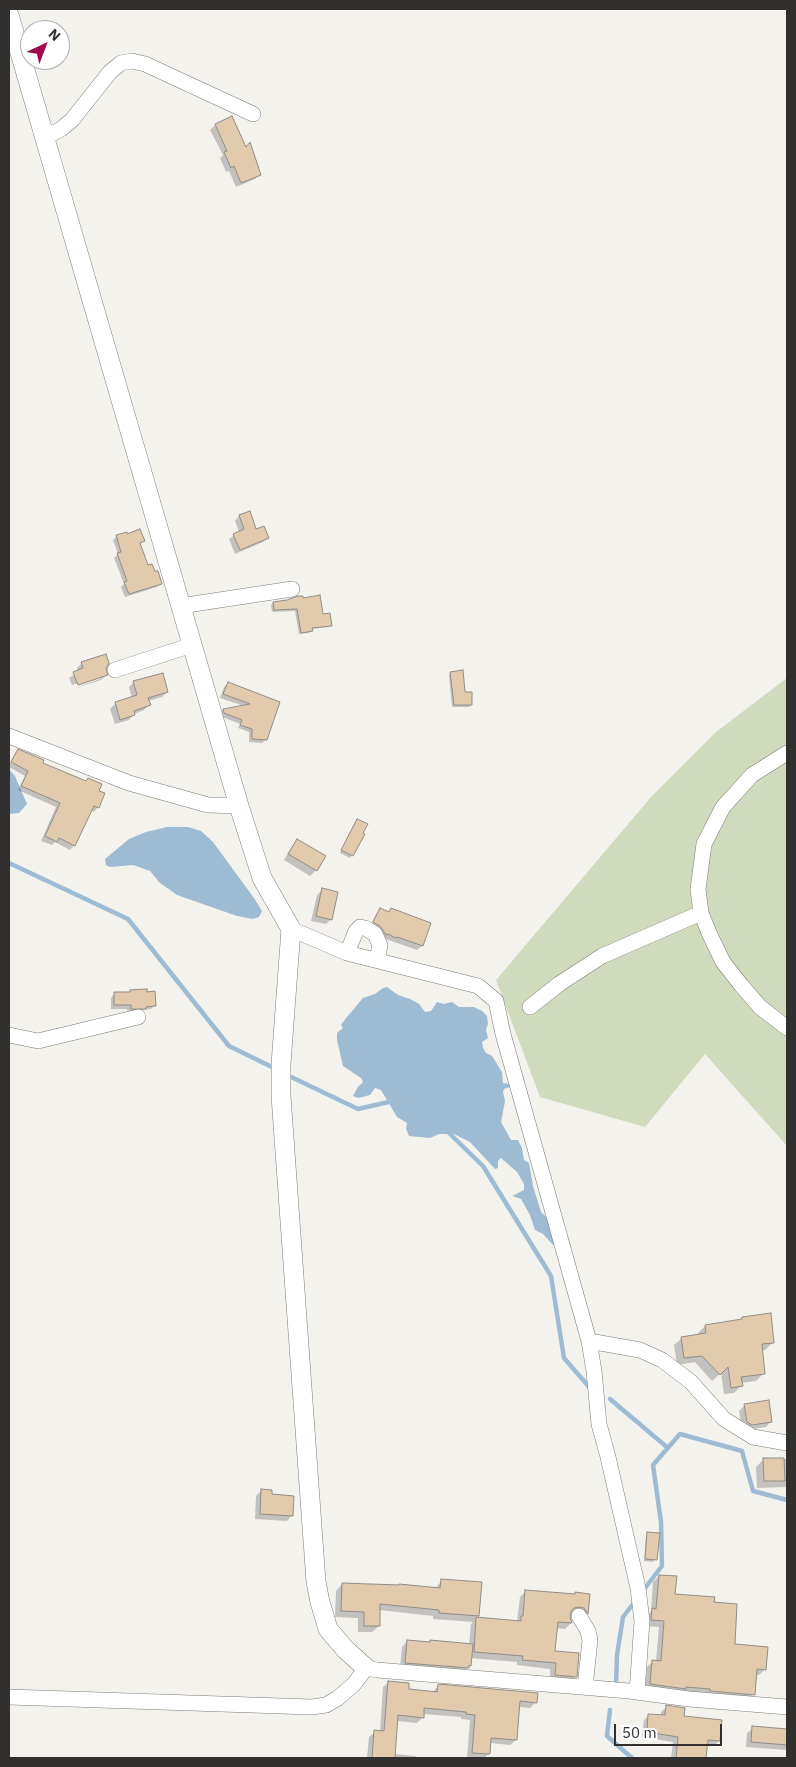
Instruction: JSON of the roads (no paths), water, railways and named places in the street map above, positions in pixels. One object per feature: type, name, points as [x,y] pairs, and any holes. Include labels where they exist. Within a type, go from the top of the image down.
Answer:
[{"type":"street","points":[[9,15],[238,806],[262,878],[290,935],[281,1064],[281,1096],[316,1582],[328,1629],[346,1650],[366,1668],[377,1670],[633,1691],[689,1699],[787,1707]]},
{"type":"street","points":[[44,138],[61,129],[72,120],[110,72],[121,64],[132,61],[144,64],[254,114]]},
{"type":"street","points":[[180,606],[292,590]]},
{"type":"street","points":[[115,670],[192,645]]},
{"type":"street","points":[[9,736],[129,783],[208,805],[238,806]]},
{"type":"street","points":[[787,753],[752,775],[723,807],[704,844],[698,889],[701,913],[723,962],[760,1007],[787,1028]]},
{"type":"street","points":[[530,1006],[559,984],[602,956],[701,913]]},
{"type":"street","points":[[347,953],[356,931],[360,927],[365,928],[375,934],[380,944],[377,960]]},
{"type":"street","points":[[290,935],[347,953],[478,986],[496,1002],[503,1034],[589,1341],[599,1424],[638,1588],[642,1621],[633,1691]]},
{"type":"street","points":[[9,1035],[38,1041],[138,1017]]},
{"type":"street","points":[[589,1341],[640,1350],[662,1360],[691,1382],[724,1419],[753,1437],[787,1443]]},
{"type":"street","points":[[579,1616],[588,1631],[590,1640],[592,1688]]},
{"type":"street","points":[[9,1698],[312,1707],[326,1705],[338,1698],[354,1684],[366,1668]]},
{"type":"water","points":[[9,769],[15,776],[27,804],[19,813],[9,814]]},
{"type":"water","points":[[167,827],[188,827],[201,831],[213,842],[262,911],[259,917],[253,919],[237,916],[177,895],[160,883],[150,871],[133,865],[110,867],[106,865],[105,859],[129,839],[146,832]]},
{"type":"water","points":[[387,987],[398,995],[419,1004],[425,1012],[431,1011],[437,1002],[444,1004],[452,1002],[459,1007],[474,1007],[487,1016],[488,1024],[486,1030],[488,1038],[482,1042],[483,1048],[486,1053],[492,1056],[502,1072],[503,1083],[510,1084],[510,1087],[504,1089],[503,1092],[505,1101],[501,1122],[511,1140],[518,1140],[522,1148],[524,1160],[529,1163],[533,1186],[541,1212],[552,1223],[560,1243],[553,1245],[543,1234],[535,1230],[530,1215],[521,1199],[512,1196],[524,1190],[524,1184],[517,1172],[501,1158],[498,1161],[498,1168],[495,1169],[470,1142],[454,1134],[439,1134],[430,1138],[409,1136],[406,1129],[407,1123],[397,1117],[381,1090],[375,1088],[370,1095],[358,1098],[353,1096],[363,1082],[361,1078],[343,1066],[337,1033],[343,1028],[341,1025],[363,998]]},
{"type":"waterway","points":[[9,863],[128,919],[229,1046],[276,1069]]},
{"type":"waterway","points":[[285,1074],[358,1109],[393,1101]]},
{"type":"waterway","points":[[446,1130],[483,1166],[551,1276],[564,1358],[590,1388]]},
{"type":"waterway","points":[[610,1399],[668,1448]]},
{"type":"waterway","points":[[642,1592],[662,1566],[661,1522],[653,1465],[680,1434],[742,1451],[753,1491],[787,1500]]},
{"type":"waterway","points":[[616,1684],[617,1655],[623,1617],[636,1600]]},
{"type":"waterway","points":[[610,1710],[607,1736],[632,1758]]}]
